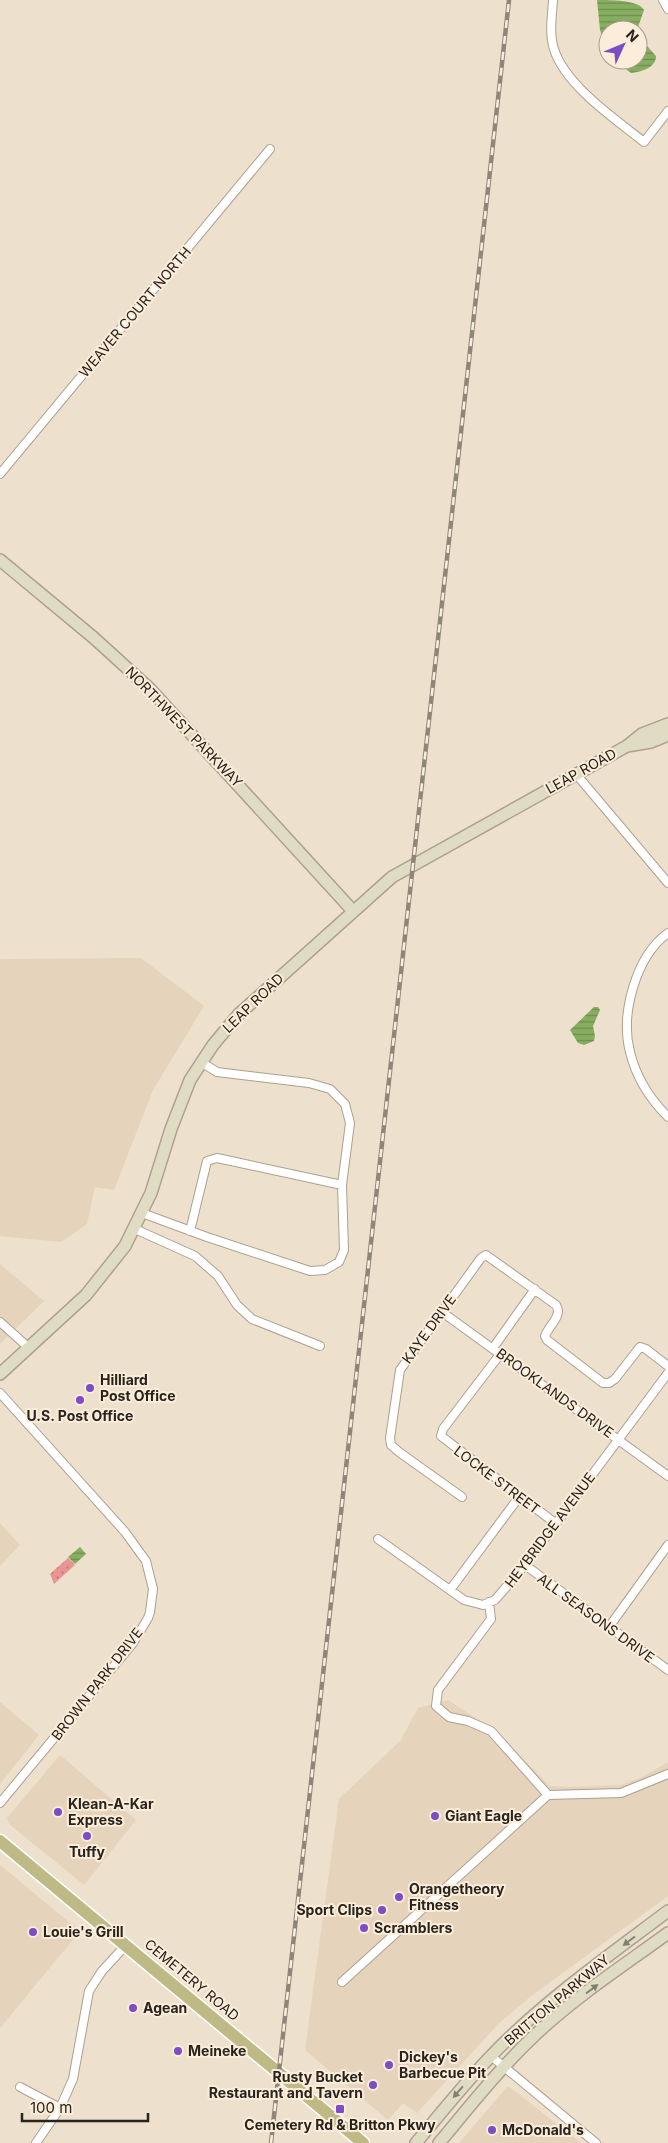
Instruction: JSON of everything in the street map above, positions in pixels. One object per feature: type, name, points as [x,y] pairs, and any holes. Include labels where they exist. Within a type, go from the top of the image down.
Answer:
[{"type":"main road","name":"CEMETERY ROAD","points":[[0,1841],[363,2143]]},
{"type":"street","points":[[553,0],[551,36],[559,61],[574,80],[602,108],[644,142],[668,111]]},
{"type":"street","points":[[664,0],[668,9]]},
{"type":"street","name":"WEAVER COURT NORTH","points":[[0,474],[270,149]]},
{"type":"street","name":"NORTHWEST PARKWAY","points":[[0,560],[94,638],[150,689],[353,910]]},
{"type":"street","name":"LEAP ROAD","points":[[0,1374],[101,1278],[135,1229],[180,1102],[201,1062],[223,1031],[239,1014],[392,877],[627,746],[642,734],[668,724]]},
{"type":"street","name":"LEAP ROAD","points":[[627,746],[651,742],[668,735]]},
{"type":"street","points":[[576,774],[668,883]]},
{"type":"street","points":[[668,933],[650,953],[640,969],[629,1006],[627,1024],[630,1053],[640,1080],[650,1098],[668,1117]]},
{"type":"street","points":[[142,1213],[310,1271],[325,1270],[339,1262],[344,1250],[342,1185],[350,1123],[345,1104],[330,1089],[309,1082],[217,1072],[201,1062]]},
{"type":"street","points":[[190,1231],[207,1161],[217,1158],[342,1185]]},
{"type":"street","points":[[135,1229],[196,1256],[218,1276],[237,1304],[252,1319],[320,1346]]},
{"type":"street","name":"KAYE DRIVE","points":[[462,1497],[391,1445],[390,1438],[400,1370],[481,1258],[486,1255],[535,1289]]},
{"type":"street","points":[[493,1348],[535,1289],[559,1309],[558,1315],[546,1331],[545,1336],[547,1340],[603,1383],[610,1383],[615,1379],[640,1347],[646,1349],[668,1366]]},
{"type":"street","name":"BROOKLANDS DRIVE","points":[[442,1312],[668,1476]]},
{"type":"street","points":[[0,1322],[29,1348]]},
{"type":"street","name":"LOCKE STREET","points":[[500,1353],[443,1429],[441,1436],[555,1524]]},
{"type":"street","name":"HEYBRIDGE AVENUE","points":[[489,1602],[499,1596],[525,1565],[668,1373]]},
{"type":"street","name":"BROWN PARK DRIVE","points":[[0,1393],[125,1532],[146,1561],[153,1589],[148,1618],[133,1643],[0,1803]]},
{"type":"street","points":[[450,1590],[519,1497]]},
{"type":"street","points":[[378,1539],[450,1590],[475,1604],[489,1602],[491,1618],[438,1690],[436,1706],[449,1718],[468,1721],[491,1731],[548,1795]]},
{"type":"street","points":[[609,1627],[668,1545]]},
{"type":"street","name":"ALL SEASONS DRIVE","points":[[525,1565],[668,1670]]},
{"type":"street","points":[[342,1982],[548,1795],[621,1793],[668,1774]]},
{"type":"street","name":"BRITTON PARKWAY","points":[[416,2143],[491,2056],[572,1983],[668,1911]]},
{"type":"street","name":"BRITTON PARKWAY","points":[[439,2143],[503,2067],[563,2010],[668,1933]]},
{"type":"street","points":[[36,2143],[60,2108],[73,2079],[89,1991],[102,1971],[126,1945]]},
{"type":"street","points":[[491,2056],[596,2143]]},
{"type":"street","points":[[20,2087],[60,2108]]},
{"type":"shaded area","points":[[597,0],[631,2],[644,10],[640,20],[599,20]]},
{"type":"shaded area","points":[[648,47],[656,56],[654,64],[648,68]]},
{"type":"shaded area","points":[[627,70],[644,70],[639,72],[631,73]]},
{"type":"shaded area","points":[[141,958],[204,1006],[153,1090],[114,1190],[95,1187],[87,1224],[61,1242],[0,1236],[0,959]]},
{"type":"shaded area","points":[[594,1007],[598,1007],[600,1010],[593,1026],[594,1041],[584,1045],[578,1043],[570,1030]]},
{"type":"shaded area","points":[[0,1264],[44,1301],[0,1344]]},
{"type":"shaded area","points":[[0,1523],[20,1545],[0,1566]]},
{"type":"shaded area","points":[[80,1547],[86,1554],[75,1564],[68,1557]]},
{"type":"shaded area","points":[[68,1558],[75,1565],[54,1584],[50,1574]]},
{"type":"shaded area","points":[[448,1700],[494,1730],[550,1786],[621,1785],[642,1777],[668,1762],[668,1896],[530,1997],[499,2023],[417,2113],[403,2103],[388,2120],[305,2050],[339,1799],[401,1740],[418,1708]]},
{"type":"shaded area","points":[[0,1702],[39,1735],[0,1784]]},
{"type":"shaded area","points":[[60,1755],[136,1820],[84,1885],[9,1824],[7,1818]]},
{"type":"shaded area","points":[[0,1865],[80,1931],[0,2028]]},
{"type":"shaded area","points":[[507,2087],[511,2088],[581,2143],[459,2143]]},
{"type":"railway","points":[[271,2143],[509,0]]},
{"type":"place","name":"Hilliard Post Office","points":[[90,1388]]},
{"type":"place","name":"U.S. Post Office","points":[[80,1400]]},
{"type":"place","name":"Klean-A-Kar Express","points":[[58,1812]]},
{"type":"place","name":"Giant Eagle","points":[[435,1816]]},
{"type":"place","name":"Tuffy","points":[[87,1836]]},
{"type":"place","name":"Orangetheory Fitness","points":[[399,1897]]},
{"type":"place","name":"Sport Clips","points":[[382,1910]]},
{"type":"place","name":"Scramblers","points":[[364,1928]]},
{"type":"place","name":"Louie's Grill","points":[[33,1932]]},
{"type":"place","name":"Agean","points":[[133,2008]]},
{"type":"place","name":"Meineke","points":[[178,2051]]},
{"type":"place","name":"Dickey's Barbecue Pit","points":[[389,2065]]},
{"type":"place","name":"Rusty Bucket Restaurant and Tavern","points":[[373,2085]]},
{"type":"place","name":"Cemetery Rd & Britton Pkwy","points":[[340,2109]]},
{"type":"place","name":"McDonald's","points":[[492,2130]]}]
